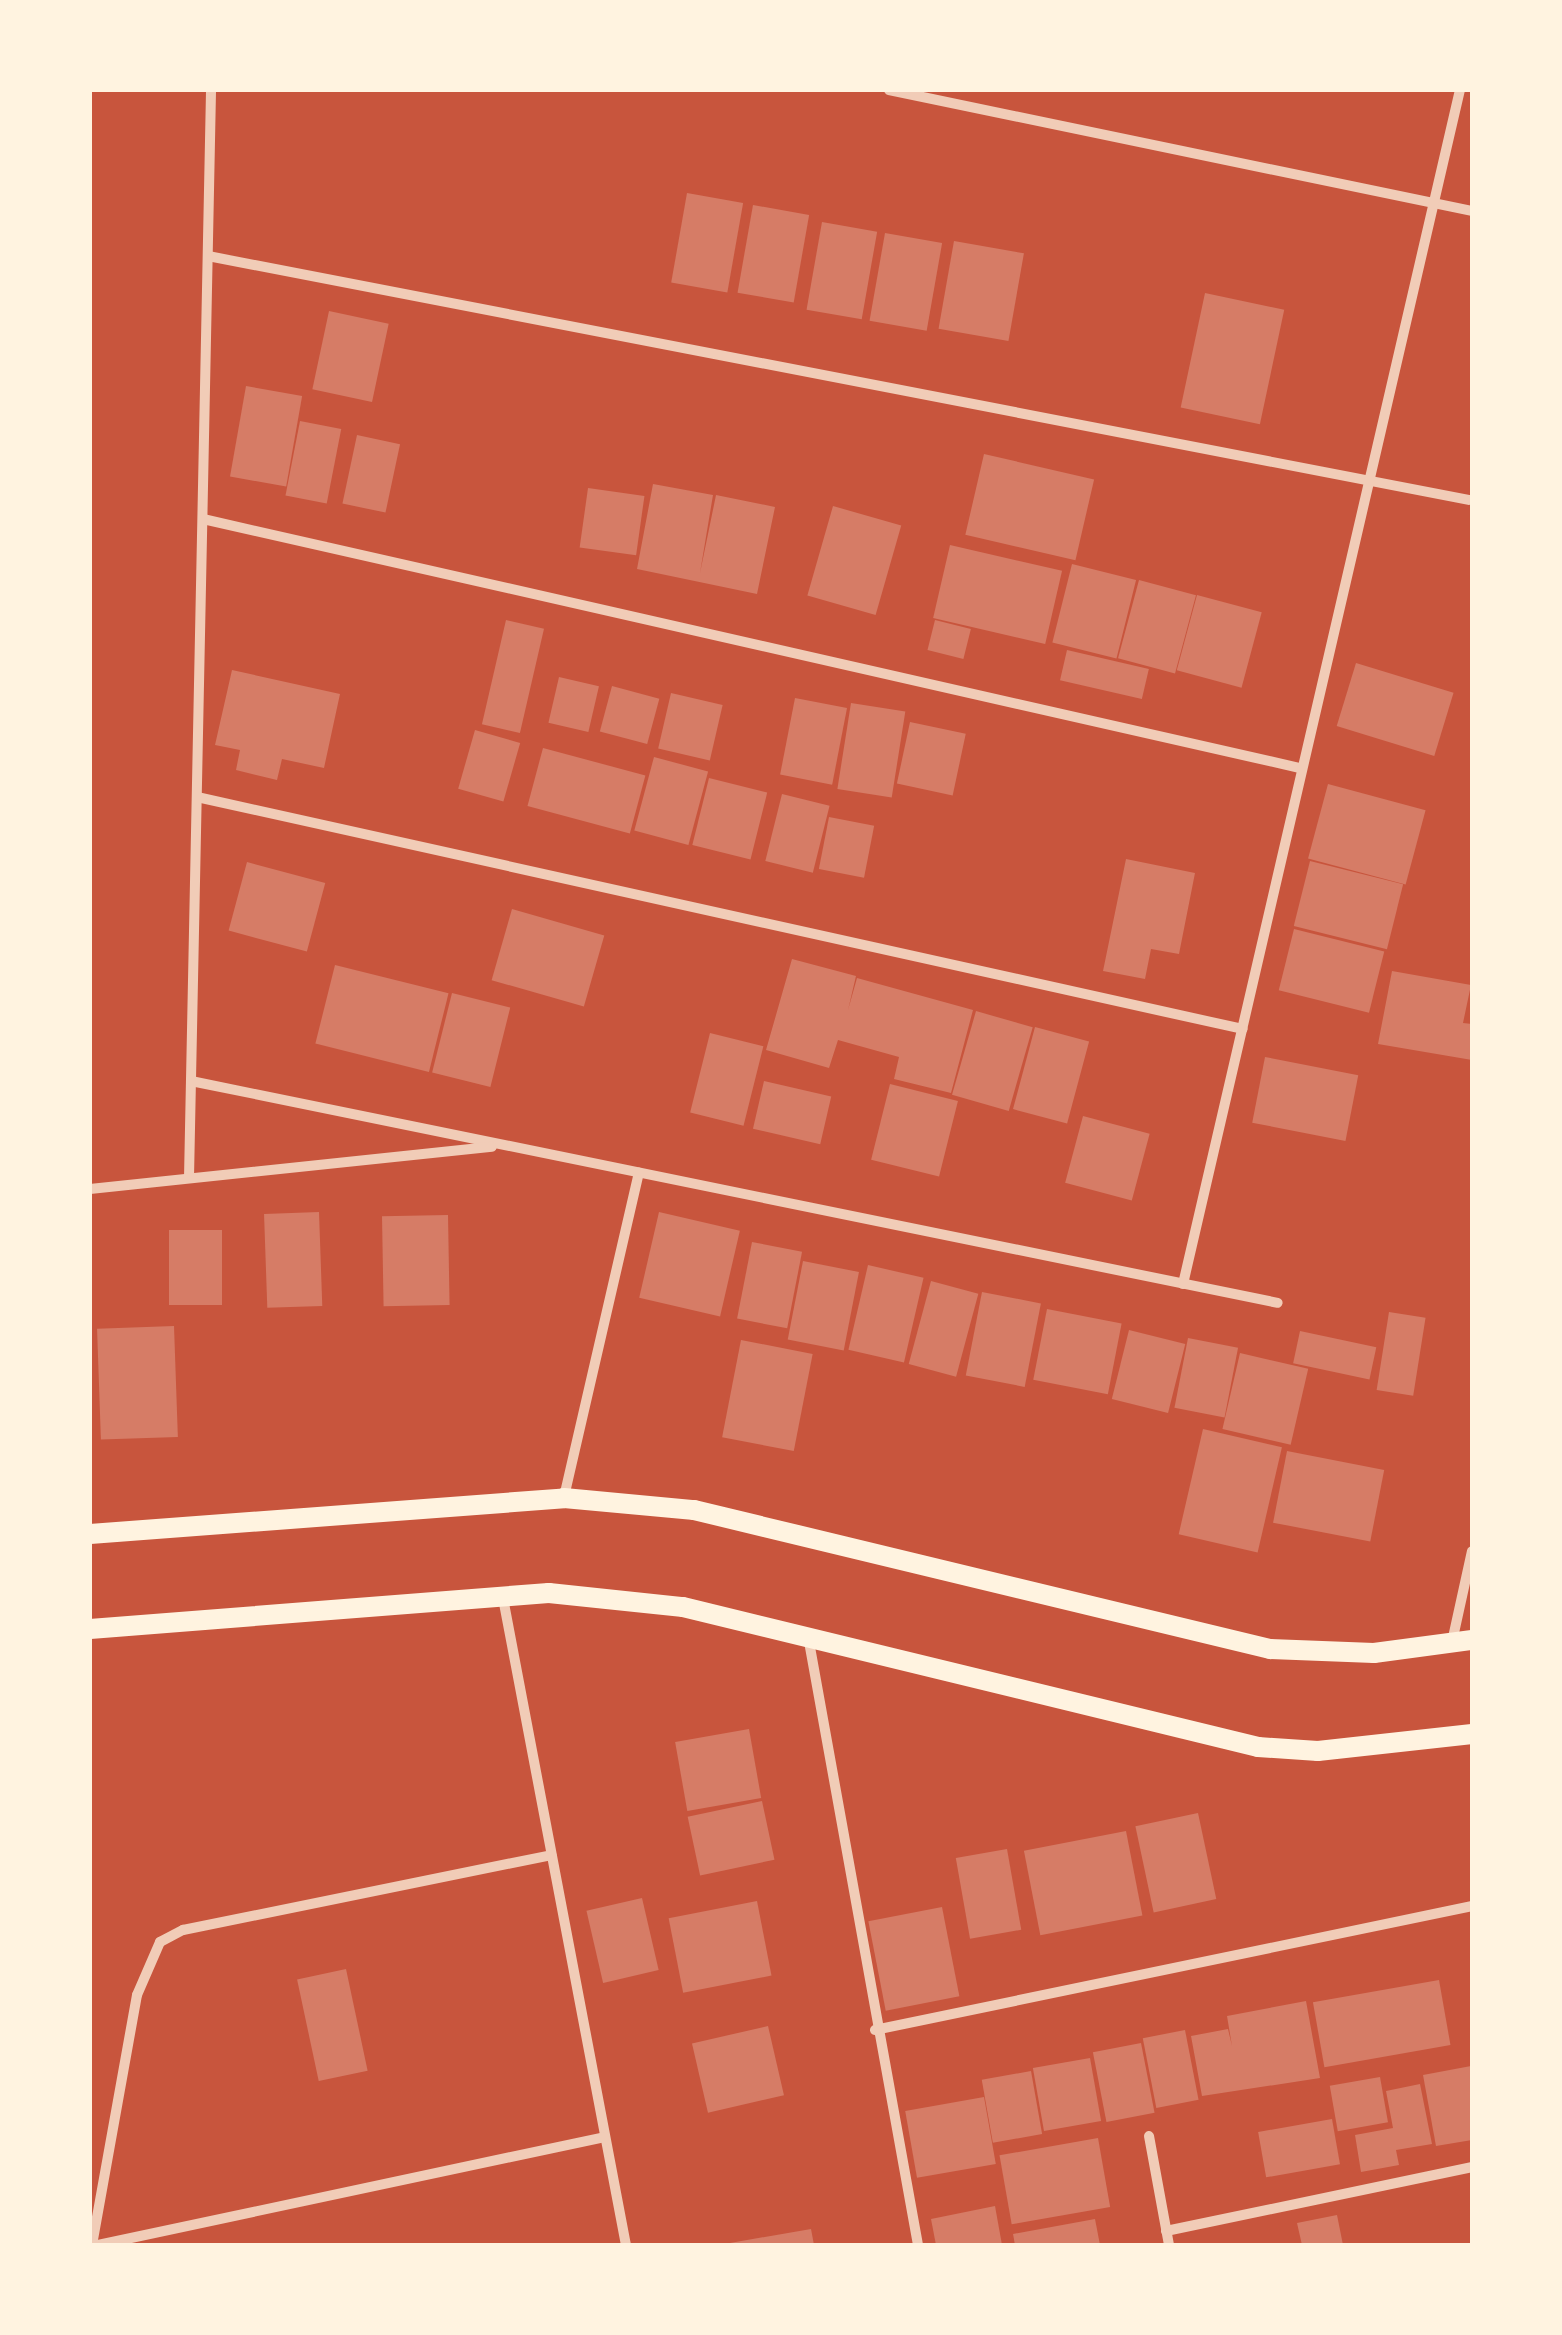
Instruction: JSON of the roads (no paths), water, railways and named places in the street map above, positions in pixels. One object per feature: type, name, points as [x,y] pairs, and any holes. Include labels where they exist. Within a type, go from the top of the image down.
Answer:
[{"type":"main road","points":[[90,1534],[564,1498],[694,1510],[1270,1649],[1374,1653],[1462,1641]]},
{"type":"main road","points":[[90,1629],[549,1593],[683,1607],[1258,1747],[1318,1751],[1472,1734]]},
{"type":"street","points":[[190,1178],[211,90]]},
{"type":"street","points":[[888,90],[1472,210]]},
{"type":"street","points":[[1182,1284],[1300,768],[1437,203],[1460,90]]},
{"type":"street","points":[[208,256],[1469,500]]},
{"type":"street","points":[[203,519],[1300,768]]},
{"type":"street","points":[[197,796],[1243,1029]]},
{"type":"street","points":[[191,1081],[1278,1303]]},
{"type":"street","points":[[90,1190],[505,1145]]},
{"type":"street","points":[[564,1498],[639,1172]]},
{"type":"street","points":[[1462,1641],[1472,1550]]},
{"type":"street","points":[[503,1596],[626,2245]]},
{"type":"street","points":[[808,1635],[875,2030],[918,2245]]},
{"type":"street","points":[[552,1855],[183,1930],[160,1942],[148,1960],[95,2245],[606,2137]]},
{"type":"street","points":[[875,2030],[1472,1906]]},
{"type":"street","points":[[1148,2136],[1169,2245]]},
{"type":"street","points":[[1166,2231],[1472,2167]]}]
